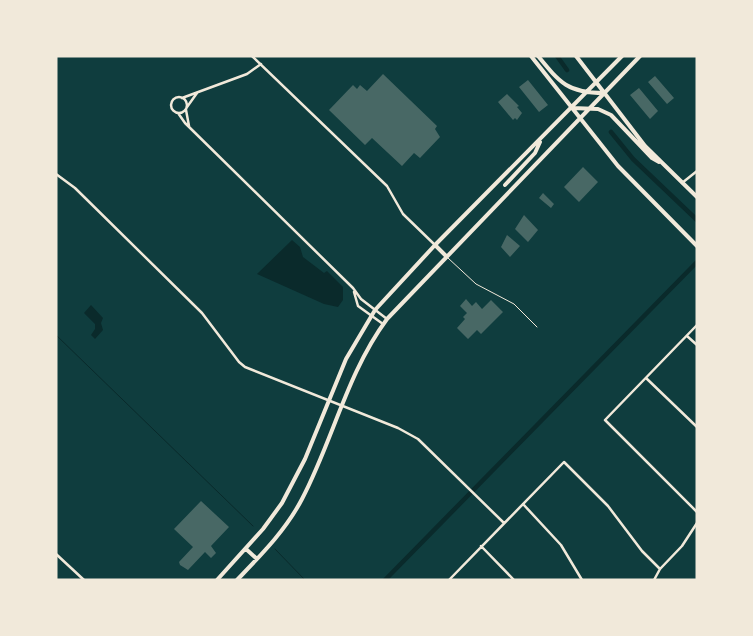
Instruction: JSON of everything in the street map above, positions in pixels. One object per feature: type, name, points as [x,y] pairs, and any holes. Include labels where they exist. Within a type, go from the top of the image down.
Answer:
[{"type":"main road","points":[[532,56],[618,166],[697,246]]},
{"type":"main road","points":[[538,56],[564,86],[586,93],[604,93]]},
{"type":"main road","points":[[576,56],[638,137],[697,197]]},
{"type":"main road","points":[[217,580],[273,517],[291,488],[353,344],[375,310],[435,245],[622,56]]},
{"type":"main road","points":[[237,580],[277,536],[301,501],[362,358],[382,324],[640,56]]},
{"type":"main road","points":[[572,108],[598,110],[610,115],[652,158],[664,165]]},
{"type":"main road","points":[[505,185],[535,153],[541,138]]},
{"type":"main road","points":[[500,180],[510,190]]},
{"type":"main road","points":[[435,245],[446,256]]},
{"type":"main road","points":[[246,549],[257,559]]},
{"type":"street","points":[[252,56],[387,186],[403,214],[435,245]]},
{"type":"street","points":[[261,64],[246,74],[182,98],[176,98],[172,102],[172,109],[353,288],[360,299],[387,319]]},
{"type":"street","points":[[178,113],[186,108],[198,92]]},
{"type":"street","points":[[182,98],[190,128]]},
{"type":"street","points":[[682,183],[697,170]]},
{"type":"street","points":[[56,174],[81,194],[193,303],[239,362],[255,372],[329,399],[398,428],[418,439],[504,523]]},
{"type":"street","points":[[353,288],[357,304],[382,324]]},
{"type":"street","points":[[697,325],[606,420],[697,512]]},
{"type":"street","points":[[687,335],[697,345]]},
{"type":"street","points":[[646,378],[697,427]]},
{"type":"street","points":[[449,580],[564,462],[608,506],[642,551],[660,570]]},
{"type":"street","points":[[523,504],[561,544],[582,580]]},
{"type":"street","points":[[654,580],[660,570],[682,546],[697,523]]},
{"type":"street","points":[[482,546],[514,580]]},
{"type":"street","points":[[56,554],[84,580]]},
{"type":"lane","points":[[446,256],[476,284],[514,304],[538,328]]},
{"type":"water","points":[[292,240],[300,247],[303,257],[324,273],[327,271],[343,287],[343,300],[338,307],[324,304],[257,274]]},
{"type":"water","points":[[91,305],[103,318],[101,323],[103,330],[95,339],[91,335],[95,329],[95,324],[84,313]]},
{"type":"building","points":[[383,74],[437,126],[435,129],[440,137],[420,158],[414,153],[402,166],[372,138],[365,145],[329,110],[353,85],[357,89],[360,85],[367,91]]},
{"type":"building","points":[[655,76],[674,98],[667,104],[648,82]]},
{"type":"building","points":[[528,80],[548,105],[539,112],[519,87]]},
{"type":"building","points":[[639,88],[658,111],[650,119],[630,95]]},
{"type":"building","points":[[507,94],[519,106],[517,107],[522,113],[517,120],[515,118],[513,120],[498,102]]},
{"type":"building","points":[[583,167],[598,182],[579,202],[564,187]]},
{"type":"building","points":[[543,193],[554,204],[551,208],[539,198]]},
{"type":"building","points":[[524,215],[538,230],[528,242],[515,229]]},
{"type":"building","points":[[507,235],[520,246],[510,257],[501,247]]},
{"type":"building","points":[[466,299],[472,306],[476,302],[482,309],[491,300],[503,312],[481,334],[477,330],[468,339],[457,328],[465,319],[463,317],[467,313],[460,306]]},
{"type":"building","points":[[201,501],[229,527],[211,546],[216,553],[211,558],[205,552],[188,570],[180,565],[179,562],[193,547],[174,529]]},
{"type":"waterway","points":[[557,56],[567,70]]},
{"type":"waterway","points":[[611,132],[633,159],[697,220]]},
{"type":"waterway","points":[[385,580],[697,262]]},
{"type":"waterway","points":[[56,335],[253,526]]},
{"type":"waterway","points":[[275,549],[305,580]]}]
